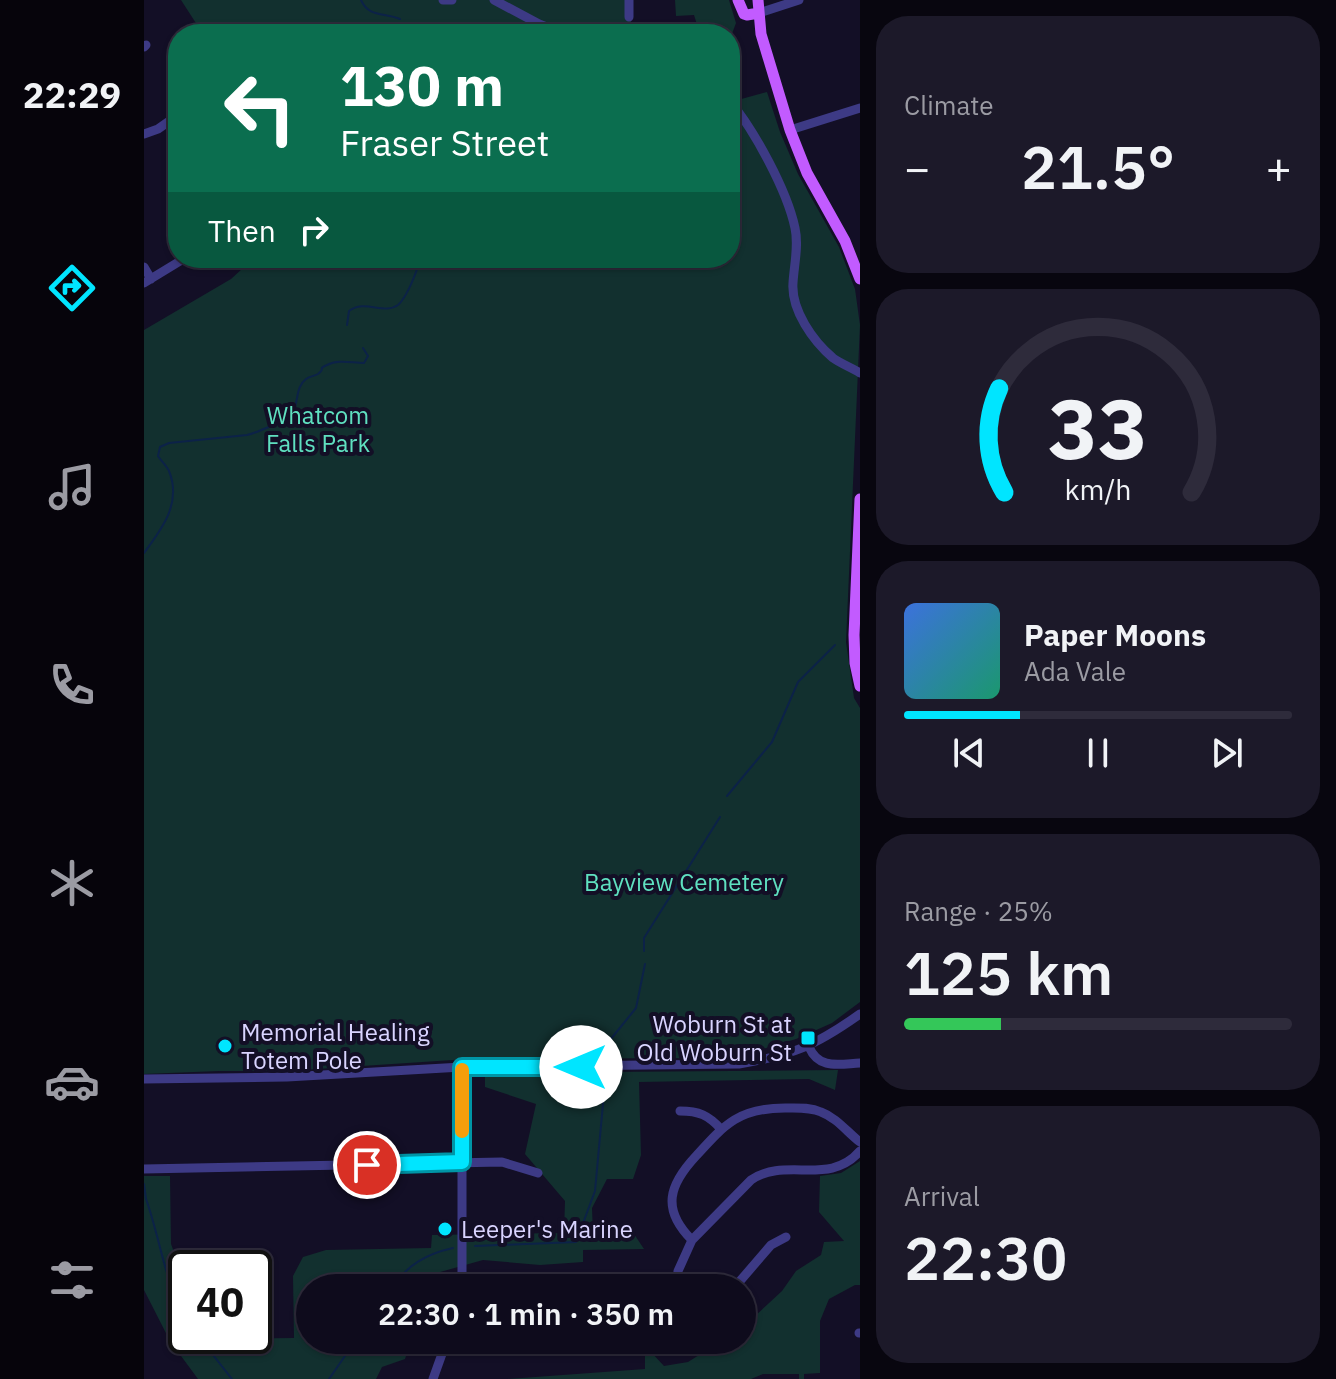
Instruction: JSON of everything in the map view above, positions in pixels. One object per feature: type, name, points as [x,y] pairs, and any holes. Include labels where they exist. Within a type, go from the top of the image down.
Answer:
[{"type":"main road","points":[[738,0],[747,15],[758,6]]},
{"type":"main road","points":[[758,6],[761,34],[790,130],[807,173],[845,241],[860,279]]},
{"type":"main road","points":[[860,499],[854,635],[860,686]]},
{"type":"street","points":[[443,0],[452,0]]},
{"type":"street","points":[[494,0],[539,24]]},
{"type":"street","points":[[629,0],[629,17]]},
{"type":"street","points":[[758,6],[799,0]]},
{"type":"street","points":[[790,130],[860,108]]},
{"type":"street","points":[[740,117],[770,165],[794,225],[793,293],[800,315],[825,350],[860,373]]},
{"type":"street","points":[[144,134],[168,122]]},
{"type":"street","points":[[144,267],[148,281],[169,268]]},
{"type":"street","points":[[145,1079],[287,1077],[462,1067],[739,1064],[776,1058],[809,1047],[860,1014]]},
{"type":"street","points":[[809,1047],[823,1064],[860,1063]]},
{"type":"street","points":[[462,1067],[462,1274]]},
{"type":"street","points":[[692,1240],[678,1223],[672,1193],[683,1170],[721,1129],[741,1116],[762,1109],[812,1109],[832,1117],[860,1142]]},
{"type":"street","points":[[680,1111],[701,1112],[721,1129]]},
{"type":"street","points":[[678,1274],[692,1240],[743,1186],[757,1176],[778,1170],[831,1170],[848,1163],[860,1151]]},
{"type":"street","points":[[144,1169],[502,1162],[538,1173]]},
{"type":"street","points":[[746,1274],[771,1245],[786,1237]]},
{"type":"street","points":[[433,1379],[442,1354]]},
{"type":"green space","points":[[181,0],[631,0],[631,24],[197,24]]},
{"type":"green space","points":[[675,0],[729,0],[736,23],[697,24],[694,15],[676,16]]},
{"type":"green space","points":[[767,92],[798,174],[839,247],[855,289],[860,325],[846,642],[854,698],[860,708],[860,1002],[832,1023],[796,1039],[746,1054],[705,1058],[468,1059],[286,1071],[144,1074],[144,330],[231,279],[243,268],[740,268],[740,99]]},
{"type":"green space","points":[[838,1070],[835,1090],[809,1079],[639,1082],[641,1155],[633,1179],[607,1179],[592,1208],[593,1234],[634,1234],[644,1249],[583,1250],[583,1262],[540,1265],[483,1260],[433,1274],[296,1274],[296,1354],[407,1354],[405,1359],[382,1367],[376,1379],[198,1379],[180,1354],[272,1354],[272,1338],[294,1338],[293,1276],[303,1257],[326,1250],[431,1248],[432,1235],[564,1233],[565,1201],[525,1154],[536,1104],[485,1087],[485,1073]]},
{"type":"green space","points":[[860,1161],[860,1285],[829,1299],[820,1321],[820,1373],[804,1374],[804,1379],[799,1379],[799,1374],[763,1374],[751,1379],[507,1379],[645,1369],[645,1354],[653,1354],[664,1366],[688,1362],[701,1354],[756,1354],[756,1315],[782,1291],[796,1271],[821,1255],[824,1242],[844,1241],[819,1212],[820,1176],[841,1173]]},
{"type":"green space","points":[[144,1176],[170,1176],[173,1250],[168,1250],[168,1337],[144,1290]]},
{"type":"waterway","points":[[361,0],[368,10],[400,19]]},
{"type":"waterway","points":[[347,325],[349,311],[355,308],[393,308],[398,305],[417,268]]},
{"type":"waterway","points":[[144,553],[172,505],[172,483],[169,471],[158,456],[160,447],[169,443],[247,435],[278,423],[292,414],[300,386],[306,379],[331,363],[364,363],[368,356],[363,348]]},
{"type":"waterway","points":[[727,796],[772,742],[798,682],[835,645]]},
{"type":"waterway","points":[[644,951],[644,938],[720,817]]},
{"type":"waterway","points":[[606,1055],[606,1045],[636,1008],[645,964]]},
{"type":"waterway","points":[[475,1246],[576,1242],[595,1191],[606,1071]]},
{"type":"waterway","points":[[144,1184],[168,1276]]},
{"type":"waterway","points":[[403,1274],[418,1262],[453,1248]]},
{"type":"waterway","points":[[212,1354],[232,1379]]},
{"type":"waterway","points":[[329,1379],[346,1354]]},
{"type":"slow traffic","points":[[462,1070],[462,1131]]},
{"type":"place","name":"Woburn St at Old Woburn St","points":[[808,1038]]},
{"type":"place","name":"Memorial Healing Totem Pole","points":[[225,1046]]},
{"type":"place","name":"Leeper's Marine","points":[[445,1229]]},
{"type":"route","points":[[367,1165],[462,1162],[462,1067],[581,1067]]},
{"type":"park label","name":"Whatcom Falls Park","points":[[318,429]]},
{"type":"park label","name":"Bayview Cemetery","points":[[684,882]]}]
